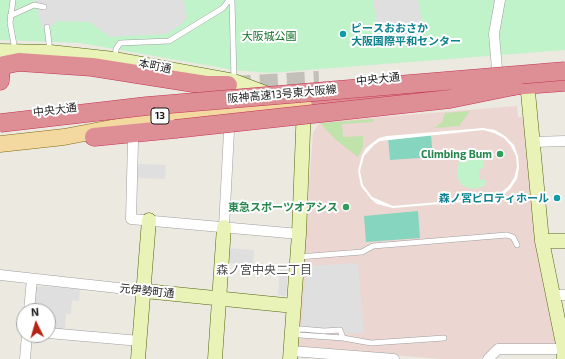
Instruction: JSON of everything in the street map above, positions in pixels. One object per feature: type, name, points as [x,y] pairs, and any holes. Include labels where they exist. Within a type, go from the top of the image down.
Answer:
[{"type":"highway","points":[[0,81],[1,68],[7,63],[36,63],[110,69],[206,85],[231,83]]},
{"type":"highway","name":"阪神高速13号東大阪線","points":[[0,134],[151,116],[518,84],[565,71]]},
{"type":"highway","points":[[312,84],[481,74],[518,84]]},
{"type":"highway","name":"阪神高速13号東大阪線","points":[[0,123],[147,106],[565,82]]},
{"type":"highway","points":[[94,137],[450,99],[518,84]]},
{"type":"main road","name":"中央大通","points":[[0,116],[128,101],[565,63]]},
{"type":"main road","name":"中央大通","points":[[0,144],[64,136],[174,116],[285,107],[304,108],[518,84],[565,89]]},
{"type":"street","points":[[497,69],[494,34],[500,0]]},
{"type":"street","name":"本町通","points":[[0,51],[50,52],[114,59],[231,83],[258,90],[304,108]]},
{"type":"street","points":[[312,84],[304,108],[299,234],[290,355],[394,359]]},
{"type":"street","points":[[488,359],[498,349],[564,352],[559,295],[542,241],[533,142],[518,84]]},
{"type":"street","name":"中央大通","points":[[64,136],[133,141],[229,131],[292,123],[304,108]]},
{"type":"street","points":[[215,359],[220,299],[229,131]]},
{"type":"street","points":[[133,141],[131,219],[299,234]]},
{"type":"street","points":[[533,142],[565,141]]},
{"type":"street","points":[[138,359],[145,291],[149,220]]},
{"type":"street","points":[[542,241],[565,241]]},
{"type":"street","name":"元伊勢町通","points":[[0,275],[294,306]]},
{"type":"street","points":[[30,303],[32,279]]},
{"type":"street","points":[[56,334],[140,341]]},
{"type":"street","points":[[25,359],[26,343]]},
{"type":"lane","points":[[13,0],[10,24],[16,51]]},
{"type":"lane","points":[[114,59],[116,49],[120,43],[169,40],[223,8],[231,0]]},
{"type":"lane","points":[[231,0],[231,83]]},
{"type":"lane","points":[[10,16],[32,5],[44,7]]},
{"type":"lane","points":[[47,27],[50,52]]},
{"type":"lane","points":[[297,257],[362,252],[373,246],[507,235],[515,239],[517,245]]},
{"type":"lane","points":[[292,331],[301,329],[324,331],[340,330],[343,338],[371,343],[444,338]]},
{"type":"shaded area","points":[[34,0],[184,0],[187,17],[182,24],[167,34],[110,37],[90,22],[56,21],[53,26],[42,27]]},
{"type":"shaded area","points":[[373,0],[418,0],[425,37],[406,40],[391,30],[378,32]]},
{"type":"shaded area","points":[[517,106],[518,117],[526,117],[558,340],[554,344],[495,345],[480,359],[441,359],[301,348],[297,345],[313,133],[320,122]]},
{"type":"shaded area","points":[[138,164],[166,165],[165,179],[137,178]]},
{"type":"shaded area","points":[[227,248],[254,250],[253,265],[226,263]]},
{"type":"shaded area","points":[[358,263],[364,333],[346,334],[343,328],[326,329],[302,326],[306,266]]},
{"type":"shaded area","points":[[280,270],[288,270],[286,296],[278,295]]},
{"type":"shaded area","points":[[39,286],[80,289],[79,301],[72,300],[71,314],[66,314],[65,331],[56,330],[56,303],[33,303],[34,289]]},
{"type":"green space","name":"大阪城公園","points":[[0,0],[565,0],[565,50],[269,73],[234,70],[80,43],[0,40]]},
{"type":"green space","points":[[470,111],[459,126],[434,128],[442,122],[445,113]]},
{"type":"green space","points":[[373,119],[373,122],[342,124],[343,137],[363,136],[363,147],[358,157],[336,140],[322,125],[322,123]]},
{"type":"green space","points":[[431,135],[433,157],[390,160],[388,138]]},
{"type":"green space","points":[[481,159],[484,162],[484,168],[479,169],[480,180],[486,179],[486,185],[475,189],[461,184],[457,176],[459,161]]},
{"type":"green space","points":[[418,211],[420,238],[366,242],[364,216]]},
{"type":"pier","points":[[483,128],[495,130],[505,136],[514,145],[518,156],[519,167],[517,179],[510,189],[501,197],[489,200],[393,208],[377,204],[361,186],[358,171],[362,155],[366,148],[379,138],[387,136]],"holes":[[[483,130],[504,138],[511,146],[516,156],[517,167],[514,178],[508,187],[495,197],[393,206],[372,197],[363,185],[360,171],[364,156],[380,141]]]},
{"type":"tunnel","points":[[233,85],[319,80]]},
{"type":"place","name":"ピースおおさか 大阪国際平和センター","points":[[343,34]]},
{"type":"place","name":"Climbing Bum","points":[[500,154]]},
{"type":"place","name":"森ノ宮ピロティホール","points":[[557,198]]},
{"type":"place","name":"東急スポーツオアシス","points":[[346,207]]},
{"type":"district","name":"森ノ宮中央二丁目","points":[[264,270]]}]
